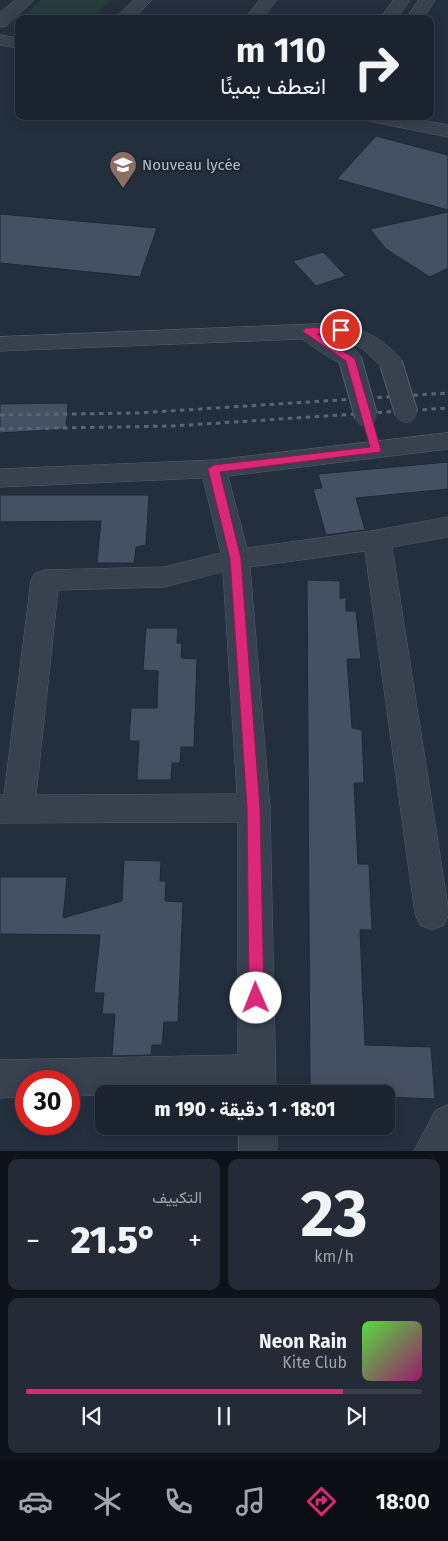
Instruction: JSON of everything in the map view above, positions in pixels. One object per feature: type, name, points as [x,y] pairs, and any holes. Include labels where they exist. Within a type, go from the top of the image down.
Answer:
[{"type":"street","points":[[0,22],[26,0]]},
{"type":"street","points":[[127,15],[144,0]]},
{"type":"street","points":[[257,15],[270,0]]},
{"type":"street","points":[[391,15],[402,0]]},
{"type":"street","points":[[417,15],[427,0]]},
{"type":"street","points":[[0,26],[15,29]]},
{"type":"street","points":[[0,40],[15,42]]},
{"type":"street","points":[[434,114],[448,116]]},
{"type":"street","points":[[393,120],[448,131]]},
{"type":"street","points":[[0,344],[341,330],[371,344],[391,363],[417,445]]},
{"type":"street","points":[[306,331],[350,359],[376,450]]},
{"type":"street","points":[[0,478],[214,469],[448,441]]},
{"type":"street","points":[[0,1079],[257,1084],[254,808],[236,559],[214,469]]},
{"type":"street","points":[[254,808],[9,809],[45,580],[164,577],[236,559],[377,540],[448,528]]},
{"type":"street","points":[[377,540],[432,914]]},
{"type":"street","points":[[433,1151],[448,1124]]},
{"type":"street","points":[[258,1135],[258,1151]]},
{"type":"green space","points":[[40,0],[111,0],[94,15],[25,15]]},
{"type":"building","points":[[376,136],[448,155],[448,210],[337,179]]},
{"type":"building","points":[[448,212],[448,268],[430,277],[386,249],[370,229]]},
{"type":"building","points":[[0,214],[157,228],[140,277],[0,263]]},
{"type":"building","points":[[323,252],[346,276],[316,286],[293,261]]},
{"type":"building","points":[[68,403],[66,429],[0,433],[0,404]]},
{"type":"building","points":[[448,462],[448,489],[356,498],[365,530],[326,535],[313,489],[322,488],[318,474]]},
{"type":"building","points":[[0,495],[149,495],[146,545],[136,547],[134,563],[97,563],[101,521],[0,522]]},
{"type":"building","points":[[307,580],[340,581],[340,599],[346,597],[346,611],[356,611],[361,659],[347,659],[352,728],[362,730],[364,783],[354,783],[358,864],[369,864],[372,930],[360,930],[365,1045],[431,1047],[435,1099],[395,1097],[395,1085],[310,1085]]},
{"type":"building","points":[[146,628],[178,628],[177,643],[182,643],[181,658],[197,659],[194,747],[181,747],[180,763],[172,763],[171,780],[137,780],[139,741],[129,741],[131,708],[157,708],[158,671],[143,670]]},
{"type":"building","points":[[124,860],[161,861],[160,881],[166,881],[165,901],[183,902],[178,1022],[164,1022],[162,1045],[152,1045],[151,1055],[112,1056],[115,1014],[102,1014],[104,993],[94,993],[100,935],[0,934],[0,877],[67,877],[63,918],[122,901]]},
{"type":"railway","points":[[0,415],[138,413],[448,393]]},
{"type":"railway","points":[[0,429],[173,426],[448,408]]},
{"type":"place","name":"Nouveau lycée","points":[[123,189]]},
{"type":"route","points":[[256,998],[254,808],[236,559],[214,469],[376,450],[350,359],[306,331],[341,330]]}]
